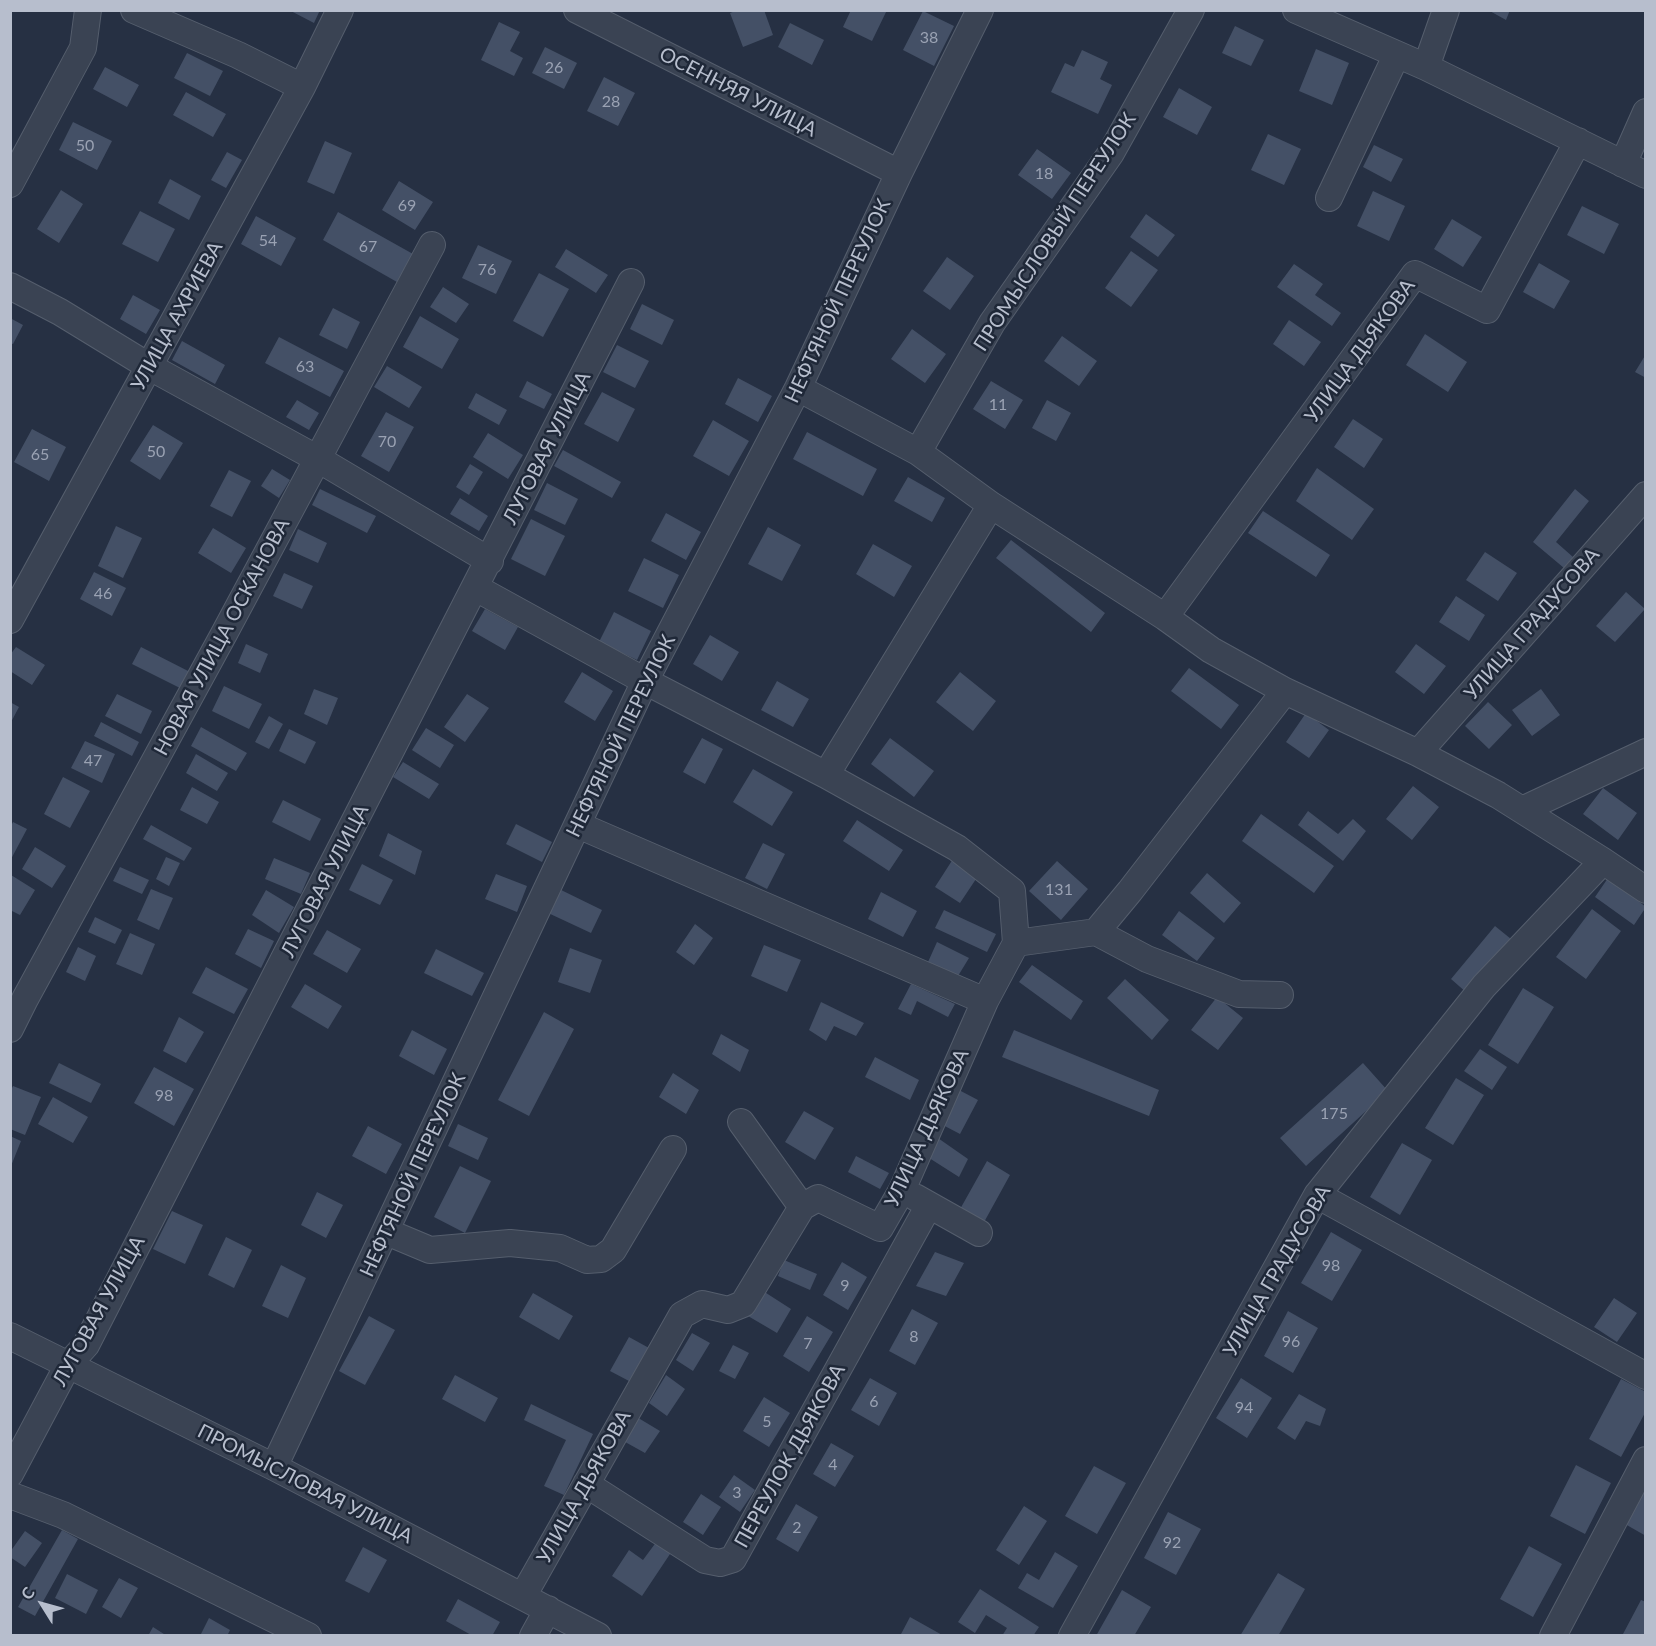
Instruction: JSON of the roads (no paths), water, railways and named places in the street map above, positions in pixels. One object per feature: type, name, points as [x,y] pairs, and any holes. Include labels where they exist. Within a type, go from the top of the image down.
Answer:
[{"type":"street","points":[[10,184],[83,48],[88,10]]},
{"type":"street","points":[[134,10],[238,55],[302,87]]},
{"type":"street","name":"УЛИЦА АХРИЕВА","points":[[10,620],[302,87],[340,10]]},
{"type":"street","name":"ОСЕННЯЯ УЛИЦА","points":[[576,10],[899,173]]},
{"type":"street","name":"НЕФТЯНОЙ ПЕРЕУЛОК","points":[[274,1467],[387,1232],[645,681],[798,388],[899,173],[980,10]]},
{"type":"street","name":"ПРОМЫСЛОВЫЙ ПЕРЕУЛОК","points":[[918,452],[992,323],[1111,153],[1191,10]]},
{"type":"street","points":[[1296,10],[1426,68],[1646,175]]},
{"type":"street","points":[[1426,68],[1446,10]]},
{"type":"street","points":[[1329,198],[1396,56]]},
{"type":"street","points":[[1623,164],[1646,112]]},
{"type":"street","name":"УЛИЦА ДЬЯКОВА","points":[[1165,617],[1415,274],[1487,310],[1578,141]]},
{"type":"street","name":"НОВАЯ УЛИЦА ОСКАНОВА","points":[[10,1029],[432,245]]},
{"type":"street","name":"ЛУГОВАЯ УЛИЦА","points":[[10,1474],[68,1365],[86,1344],[632,282]]},
{"type":"street","points":[[10,286],[60,312],[150,367],[318,459],[490,561]]},
{"type":"street","points":[[798,388],[918,452],[991,505],[1165,617],[1211,650],[1285,691],[1418,753],[1498,795],[1646,890]]},
{"type":"street","name":"УЛИЦА ГРАДУСОВА","points":[[1418,753],[1646,495]]},
{"type":"street","points":[[826,775],[991,505]]},
{"type":"street","points":[[476,588],[645,681],[826,775],[957,848],[1012,891],[1016,943],[1096,932],[1148,958],[1239,994],[1280,995]]},
{"type":"street","points":[[1096,932],[1285,691]]},
{"type":"street","points":[[1522,810],[1646,752]]},
{"type":"street","points":[[578,825],[985,1001]]},
{"type":"street","name":"УЛИЦА ГРАДУСОВА","points":[[1072,1635],[1317,1195],[1484,986],[1603,861]]},
{"type":"street","name":"УЛИЦА ДЬЯКОВА","points":[[523,1596],[682,1315],[702,1304],[728,1310],[743,1304],[802,1208],[818,1198],[880,1228],[902,1190],[985,1001],[1016,943]]},
{"type":"street","points":[[741,1122],[802,1208]]},
{"type":"street","points":[[387,1232],[430,1250],[510,1243],[560,1248],[587,1260],[600,1259],[613,1250],[673,1149]]},
{"type":"street","points":[[902,1190],[979,1233]]},
{"type":"street","points":[[1317,1195],[1646,1376]]},
{"type":"street","name":"ПЕРЕУЛОК ДЬЯКОВА","points":[[586,1484],[705,1560],[720,1563],[733,1559],[929,1205]]},
{"type":"street","name":"ПРОМЫСЛОВАЯ УЛИЦА","points":[[10,1336],[274,1467],[598,1635]]},
{"type":"street","points":[[1553,1635],[1646,1460]]},
{"type":"street","points":[[10,1495],[63,1515],[308,1635]]},
{"type":"street","points":[[533,1635],[548,1609]]}]
